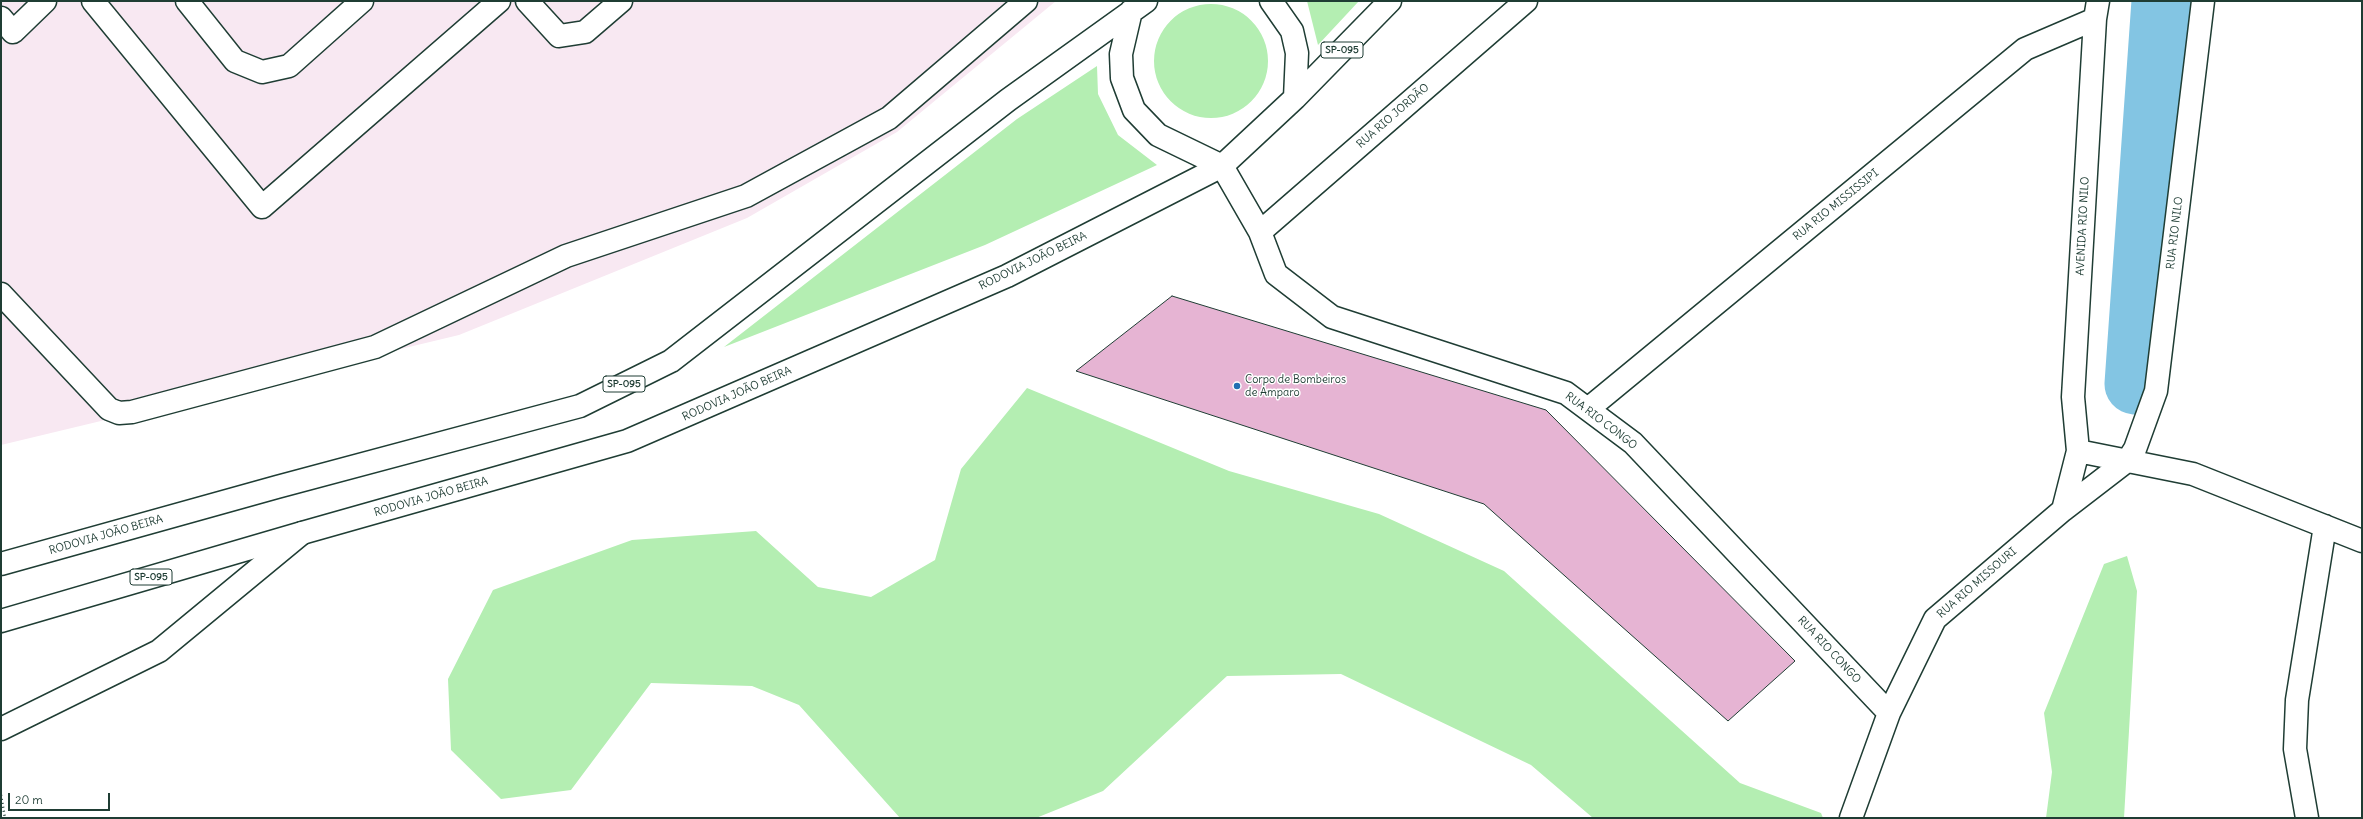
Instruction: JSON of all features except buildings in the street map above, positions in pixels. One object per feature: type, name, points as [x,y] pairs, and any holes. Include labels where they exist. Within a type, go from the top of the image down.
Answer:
[{"type":"street","points":[[1,18],[12,32],[45,1]]},
{"type":"street","points":[[93,1],[262,208],[499,1]]},
{"type":"street","points":[[187,1],[235,60],[262,72],[289,66],[362,1]]},
{"type":"street","points":[[528,1],[559,36],[585,32],[620,1]]},
{"type":"street","points":[[1,294],[109,409],[119,413],[132,412],[375,346],[566,256],[753,192],[889,118],[1026,1]]},
{"type":"street","points":[[1271,1],[1292,31],[1294,38],[1297,53],[1295,98]]},
{"type":"street","name":"RODOVIA JOÃO BEIRA","points":[[1,621],[302,533],[627,442],[1007,276],[1222,166],[1295,98],[1390,1]]},
{"type":"street","name":"RUA RIO JORDÃO","points":[[1260,232],[1526,1]]},
{"type":"street","name":"RUA RIO NILO","points":[[2128,460],[2156,391],[2203,1]]},
{"type":"street","points":[[1139,6],[1122,54],[1122,78],[1134,110],[1158,135],[1222,166]]},
{"type":"street","name":"RODOVIA JOÃO BEIRA","points":[[1,564],[277,487],[580,406],[671,361],[1008,100],[1139,6]]},
{"type":"street","name":"RUA RIO MISSISSIPI","points":[[1588,409],[2026,49],[2097,10]]},
{"type":"street","name":"AVENIDA RIO NILO","points":[[2078,451],[2073,397],[2097,10]]},
{"type":"street","name":"RUA RIO CONGO","points":[[1222,166],[1260,232],[1276,274],[1332,317],[1566,394],[1588,409],[1633,443],[1889,713]]},
{"type":"street","points":[[2063,510],[2078,451],[2193,474],[2362,541]]},
{"type":"street","name":"RUA RIO MISSOURI","points":[[1851,818],[1889,713],[1935,619],[2063,510],[2128,460]]},
{"type":"street","points":[[2307,818],[2296,749],[2296,700],[2325,526]]},
{"type":"street","points":[[1,729],[159,651],[302,533]]},
{"type":"path","points":[[1,795],[5,818]]},
{"type":"shaded area","points":[[1,1],[1056,1],[897,132],[747,218],[459,335],[1,445]]},
{"type":"green space","points":[[1307,1],[1359,1],[1318,45]]},
{"type":"green space","points":[[1211,4],[1233,8],[1251,21],[1264,39],[1268,61],[1264,83],[1251,101],[1233,114],[1211,118],[1189,114],[1171,101],[1158,83],[1154,61],[1158,39],[1171,21],[1189,8]]},
{"type":"green space","points":[[1097,66],[1098,94],[1118,135],[1157,165],[985,245],[724,347],[1017,119]]},
{"type":"green space","points":[[1027,388],[1229,471],[1379,514],[1504,571],[1740,783],[1821,813],[1823,818],[1593,818],[1531,765],[1341,674],[1227,676],[1103,791],[1036,818],[900,818],[799,705],[752,686],[651,683],[571,790],[501,799],[451,750],[448,679],[493,590],[632,540],[756,531],[818,587],[871,597],[935,560],[961,469]]},
{"type":"green space","points":[[2127,556],[2137,591],[2124,818],[2046,818],[2052,772],[2044,713],[2104,564]]},
{"type":"waterway","points":[[2135,384],[2162,1]]},
{"type":"place","name":"Corpo de Bombeiros de Amparo","points":[[1237,386]]}]
